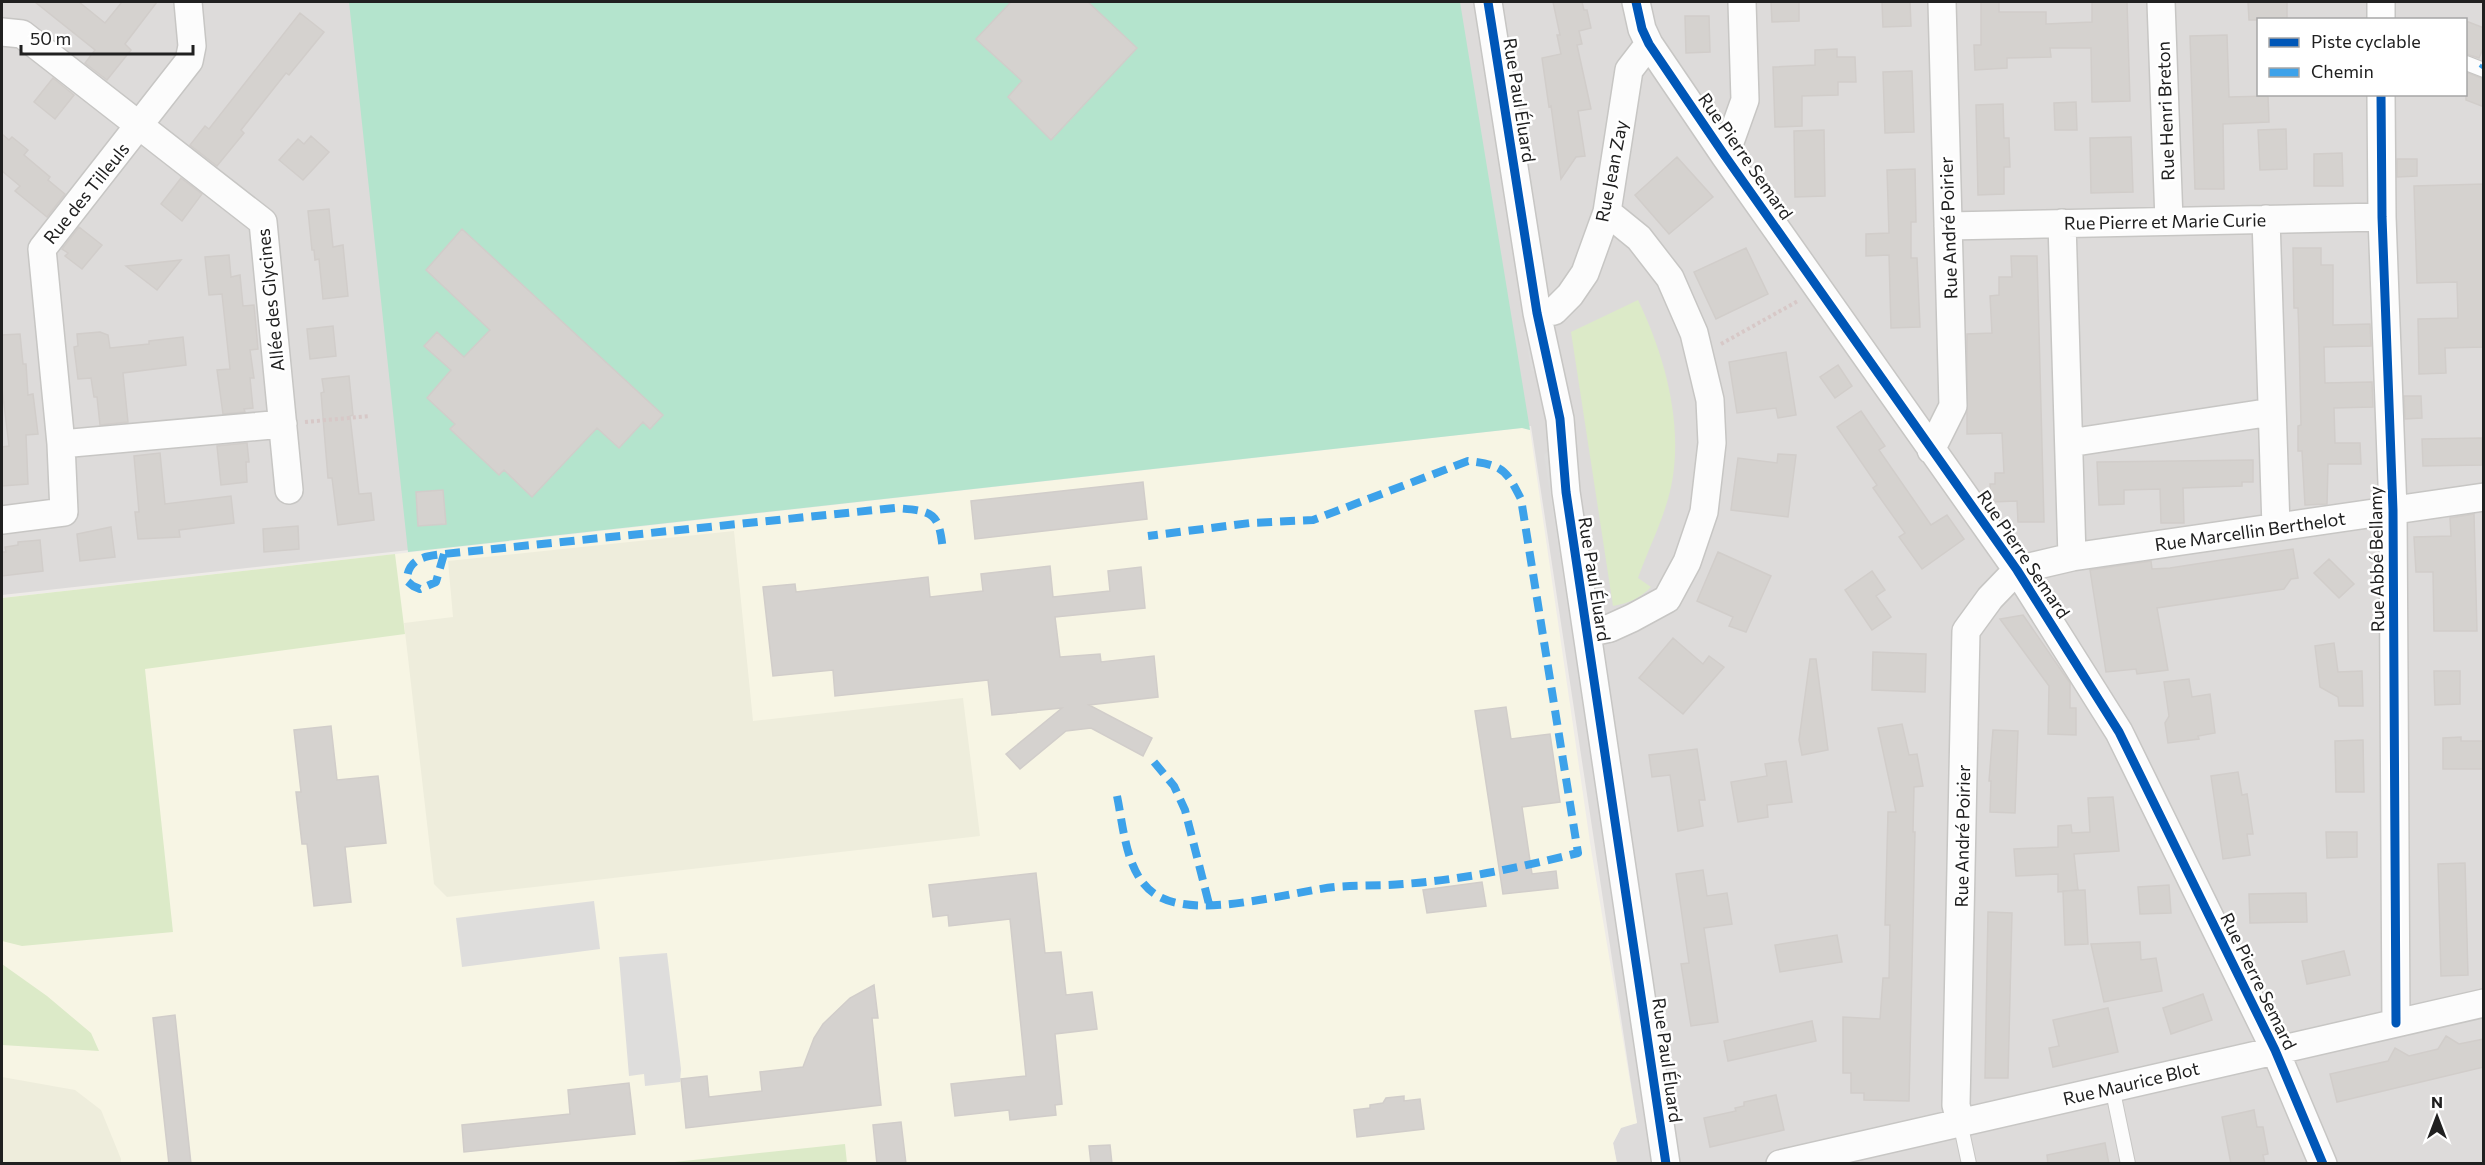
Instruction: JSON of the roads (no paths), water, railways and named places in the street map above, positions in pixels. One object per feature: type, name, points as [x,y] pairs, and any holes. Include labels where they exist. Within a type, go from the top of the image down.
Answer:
[{"type":"street","name":"Rue des Tilleuls","points":[[2,520],[64,512],[61,444],[42,249],[189,62],[192,46],[188,2]]},
{"type":"street","name":"Rue Paul Éluard","points":[[1488,2],[1537,313],[1560,419],[1566,492],[1666,1164]]},
{"type":"street","name":"Rue Pierre Semard","points":[[1636,2],[1648,44],[1931,450],[2018,570],[2119,732],[2275,1050],[2323,1164]]},
{"type":"street","points":[[1725,156],[1745,100],[1742,2]]},
{"type":"street","name":"Rue André Poirier","points":[[1931,450],[1953,406],[1942,2]]},
{"type":"street","name":"Rue Henri Breton","points":[[2161,2],[2169,221]]},
{"type":"street","points":[[2380,2],[2381,18]]},
{"type":"street","name":"Allée des Glycines","points":[[2,32],[22,34],[263,222],[289,490]]},
{"type":"street","name":"Rue Jean Zay","points":[[1537,313],[1554,311],[1570,295],[1585,273],[1607,212],[1629,70],[1648,44]]},
{"type":"street","name":"Rue Abbé Bellamy","points":[[2381,96],[2382,217],[2393,510],[2396,1023]]},
{"type":"street","points":[[1587,633],[1610,628],[1667,599],[1686,562],[1704,512],[1712,443],[1710,400],[1694,333],[1670,278],[1639,238],[1607,212]]},
{"type":"street","name":"Rue Pierre et Marie Curie","points":[[1948,226],[2382,217]]},
{"type":"street","points":[[2266,219],[2276,527]]},
{"type":"street","points":[[2062,223],[2072,557]]},
{"type":"street","points":[[2069,443],[2272,412]]},
{"type":"street","points":[[61,444],[283,424]]},
{"type":"street","name":"Rue Marcellin Berthelot","points":[[2018,570],[2072,557],[2484,497]]},
{"type":"street","name":"Rue André Poirier","points":[[1960,1122],[1956,1105],[1966,631],[1990,598],[2018,570]]},
{"type":"street","name":"Rue Maurice Blot","points":[[1780,1164],[1813,1160],[1960,1122],[2484,1003]]},
{"type":"lane","points":[[2467,63],[2484,70]]},
{"type":"lane","points":[[2112,1087],[2128,1164]]},
{"type":"lane","points":[[1960,1122],[1969,1164]]}]
